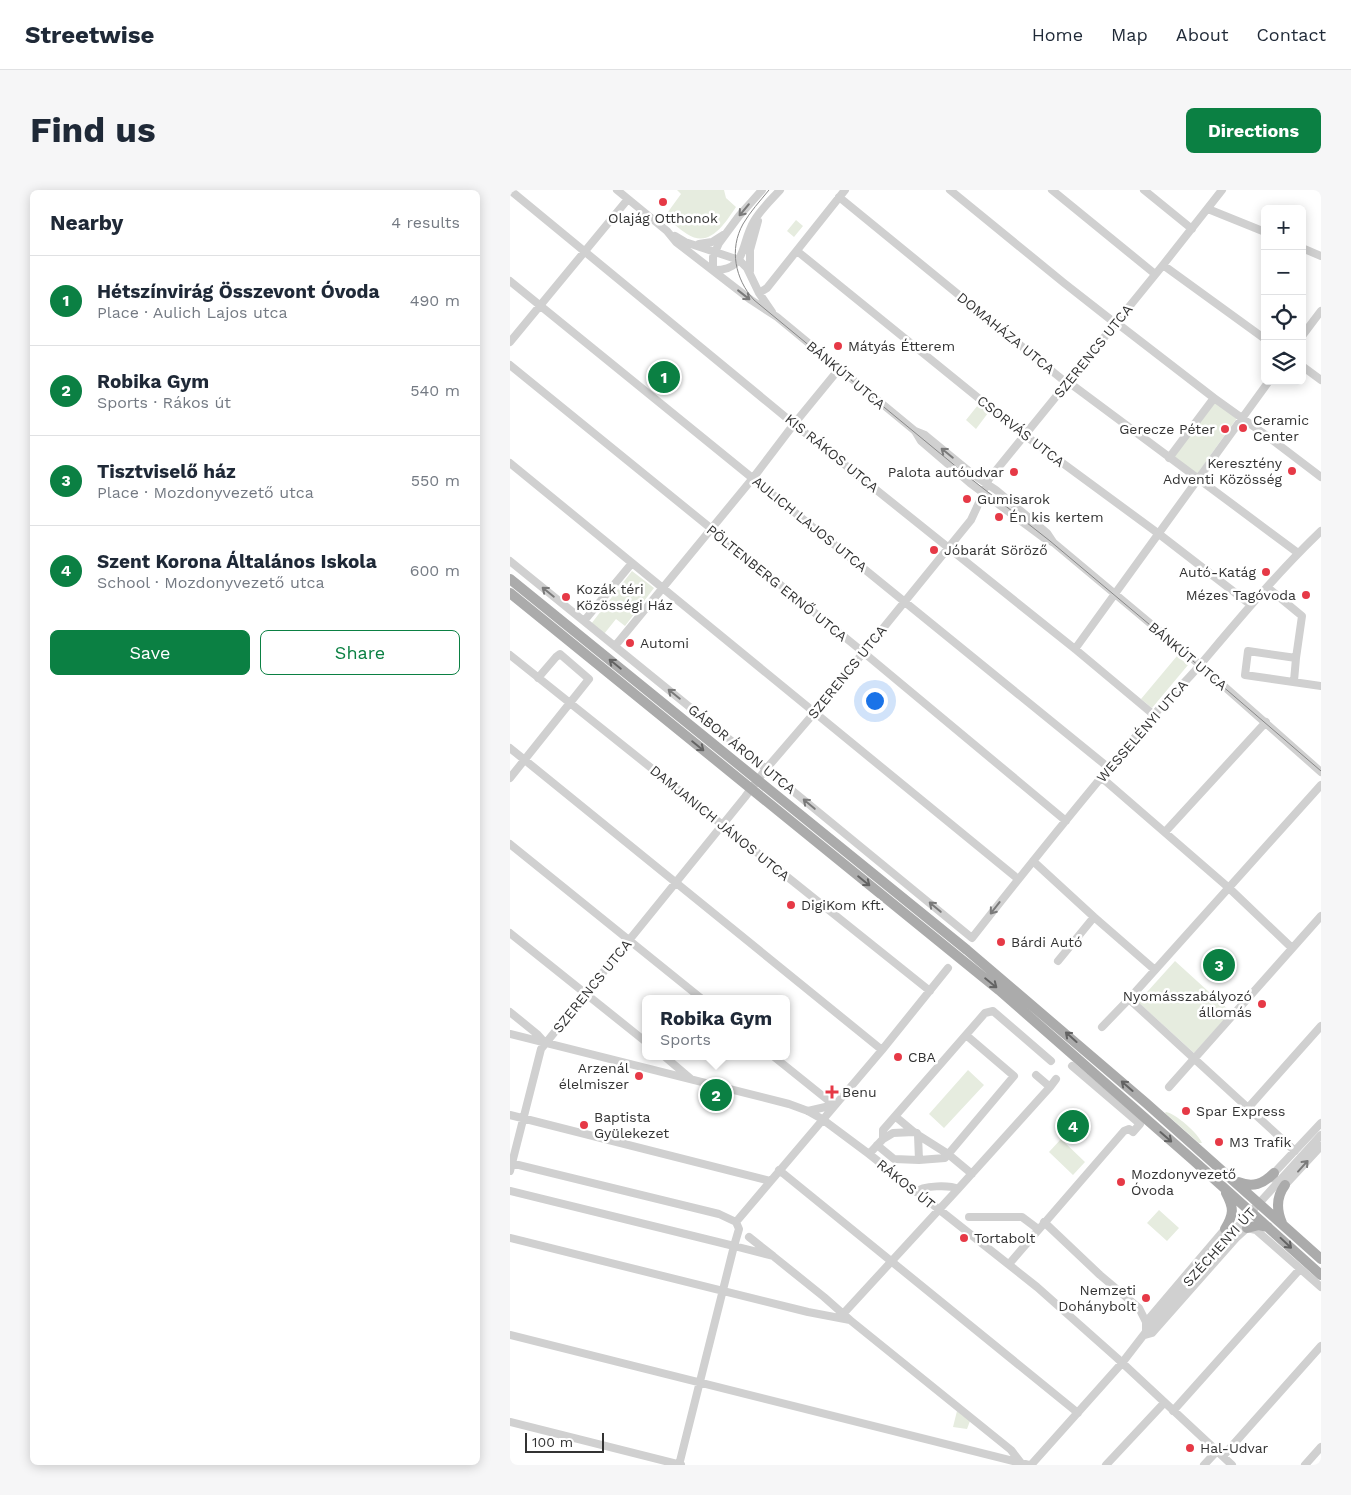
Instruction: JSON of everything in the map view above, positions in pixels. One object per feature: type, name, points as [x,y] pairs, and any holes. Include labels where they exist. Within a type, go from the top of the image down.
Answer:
[{"type":"main road","points":[[510,579],[1026,999],[1235,1181],[1321,1259]]},
{"type":"main road","points":[[510,593],[999,990],[1321,1275]]},
{"type":"main road","points":[[1235,1181],[1253,1186],[1274,1174]]},
{"type":"main road","points":[[1282,1224],[1279,1216],[1278,1202],[1280,1192],[1285,1185]]},
{"type":"main road","points":[[1224,1188],[1232,1208],[1232,1217],[1225,1229]]},
{"type":"main road","points":[[1247,1228],[1259,1225],[1269,1228]]},
{"type":"street","name":"KIS RÁKOS UTCA","points":[[510,190],[794,424],[1076,649],[1154,715]]},
{"type":"street","name":"BÁNKÚT UTCA","points":[[618,190],[667,231],[685,242],[740,260],[747,268],[758,293],[777,317]]},
{"type":"street","points":[[762,190],[748,205],[714,251],[713,270],[727,269],[740,260],[750,228],[761,211],[780,190]]},
{"type":"street","points":[[758,293],[767,288],[845,190]]},
{"type":"street","points":[[950,190],[1115,323],[1321,477]]},
{"type":"street","points":[[1052,190],[1155,274]]},
{"type":"street","points":[[1144,190],[1192,229]]},
{"type":"street","name":"SZERENCS UTCA","points":[[511,1166],[541,1049],[545,1043],[766,769],[815,712],[971,520],[987,483],[1222,190]]},
{"type":"street","name":"DOMAHÁZA UTCA","points":[[839,197],[1067,383],[1075,387],[1298,553]]},
{"type":"street","points":[[510,342],[628,199]]},
{"type":"street","points":[[1208,208],[1261,230]]},
{"type":"street","points":[[750,278],[750,250],[761,211]]},
{"type":"street","name":"BÁNKÚT UTCA","points":[[667,231],[676,242],[750,300],[777,317],[915,431],[925,435],[975,476],[987,483],[1047,533],[1054,543]]},
{"type":"street","points":[[694,244],[708,244],[728,231]]},
{"type":"street","points":[[1306,250],[1321,256]]},
{"type":"street","name":"CSORVÁS UTCA","points":[[796,251],[1025,435],[1250,604]]},
{"type":"street","points":[[1164,264],[1261,336]]},
{"type":"street","name":"AULICH LAJOS UTCA","points":[[510,281],[1109,768]]},
{"type":"street","points":[[1306,331],[1321,311]]},
{"type":"street","name":"PÖLTENBERG ERNŐ UTCA","points":[[510,365],[863,652],[1066,821]]},
{"type":"street","points":[[615,646],[753,478],[839,369]]},
{"type":"street","points":[[1306,369],[1321,380]]},
{"type":"street","points":[[1076,649],[1266,385]]},
{"type":"street","points":[[1169,458],[1214,398]]},
{"type":"street","name":"BÁNKÚT UTCA","points":[[915,431],[921,441],[970,484],[1044,538],[1054,543],[1318,765],[1321,772]]},
{"type":"street","points":[[510,463],[1018,879]]},
{"type":"street","name":"WESSELÉNYI UTCA","points":[[972,938],[1018,879],[1154,715],[1200,665],[1250,604],[1321,531]]},
{"type":"street","name":"GÁBOR ÁRON UTCA","points":[[510,561],[972,938]]},
{"type":"street","points":[[584,621],[632,563]]},
{"type":"street","points":[[1267,587],[1302,616],[1294,682]]},
{"type":"street","points":[[1296,658],[1248,651],[1245,676],[1321,686]]},
{"type":"street","points":[[510,778],[589,678],[560,654],[538,678]]},
{"type":"street","name":"DAMJANICH JÁNOS UTCA","points":[[510,655],[930,991]]},
{"type":"street","points":[[1165,832],[1266,722]]},
{"type":"street","points":[[510,748],[882,1050]]},
{"type":"street","points":[[1102,778],[1229,888],[1292,948]]},
{"type":"street","points":[[1102,1027],[1321,785]]},
{"type":"street","points":[[510,844],[697,995]]},
{"type":"street","points":[[1033,861],[1155,970]]},
{"type":"street","points":[[1169,1087],[1321,916]]},
{"type":"street","points":[[1058,961],[1094,917]]},
{"type":"street","points":[[510,933],[642,1039]]},
{"type":"street","points":[[736,1222],[882,1050],[948,968]]},
{"type":"street","points":[[1129,999],[1295,1151]]},
{"type":"street","points":[[883,1139],[883,1130],[985,1013],[993,1011],[1050,1061]]},
{"type":"street","points":[[510,1012],[545,1043]]},
{"type":"street","points":[[513,1035],[523,1031],[523,1023]]},
{"type":"street","points":[[1248,1108],[1321,1026]]},
{"type":"street","name":"RÁKOS ÚT","points":[[513,1035],[808,1110],[869,1154],[1049,1298],[1232,1465]]},
{"type":"street","points":[[877,1145],[894,1160],[945,1158],[1014,1076],[966,1035]]},
{"type":"street","points":[[778,1060],[834,1106]]},
{"type":"street","points":[[661,1073],[667,1069],[670,1061]]},
{"type":"street","points":[[670,1061],[675,1073],[672,1075]]},
{"type":"street","points":[[670,1061],[693,1080]]},
{"type":"street","points":[[1008,1264],[1124,1131],[1129,1130],[1133,1132],[1140,1124],[1072,1066]]},
{"type":"street","points":[[843,1314],[1054,1083],[1036,1074]]},
{"type":"street","points":[[808,1110],[834,1106]]},
{"type":"street","points":[[510,1115],[770,1181]]},
{"type":"street","points":[[896,1117],[916,1134],[948,1154],[972,1174]]},
{"type":"street","points":[[1321,1123],[1274,1174],[1275,1184],[1279,1186],[1285,1185],[1321,1146]]},
{"type":"street","points":[[869,1154],[883,1139],[893,1133],[916,1134]]},
{"type":"street","points":[[916,1134],[919,1160]]},
{"type":"street","name":"SZÉCHENYI ÚT","points":[[1027,1464],[1078,1413],[1122,1363],[1145,1334],[1162,1306],[1321,1135]]},
{"type":"street","points":[[510,1422],[680,1465],[739,1229],[736,1222],[719,1214],[511,1166]]},
{"type":"street","points":[[779,1170],[1078,1413]]},
{"type":"street","points":[[916,1192],[922,1187],[953,1187],[958,1189]]},
{"type":"street","points":[[510,1191],[773,1256]]},
{"type":"street","points":[[969,1217],[1022,1217],[1038,1229]]},
{"type":"street","points":[[1044,1222],[1100,1275],[1139,1308],[1146,1322],[1145,1334],[1152,1333],[1247,1228],[1256,1230],[1321,1287]]},
{"type":"street","points":[[1146,1322],[1162,1306],[1225,1229],[1236,1238]]},
{"type":"street","points":[[749,1236],[1027,1464]]},
{"type":"street","points":[[510,1238],[808,1312],[850,1320]]},
{"type":"street","points":[[1173,1411],[1300,1269]]},
{"type":"street","points":[[1139,1308],[1147,1310],[1162,1306]]},
{"type":"street","points":[[510,1335],[700,1384],[1027,1464]]},
{"type":"street","points":[[1204,1465],[1220,1453],[1321,1346]]},
{"type":"street","points":[[1106,1465],[1164,1402]]},
{"type":"street","points":[[1305,1465],[1321,1447]]},
{"type":"street","points":[[1007,1460],[1011,1450]]},
{"type":"shaded area","points":[[677,190],[724,190],[726,198],[736,207],[722,227],[716,232],[703,238],[695,238],[684,232],[665,216],[681,194]]},
{"type":"shaded area","points":[[796,220],[803,226],[794,237],[787,231]]},
{"type":"shaded area","points":[[1214,401],[1237,418],[1197,474],[1173,457]]},
{"type":"shaded area","points":[[978,405],[988,413],[976,429],[966,420]]},
{"type":"shaded area","points":[[632,571],[654,588],[625,626],[616,619],[604,634],[591,624]]},
{"type":"shaded area","points":[[1177,656],[1188,665],[1152,708],[1141,699]]},
{"type":"shaded area","points":[[1175,961],[1231,1012],[1194,1053],[1138,1002]]},
{"type":"shaded area","points":[[968,1070],[984,1085],[944,1128],[929,1114]]},
{"type":"shaded area","points":[[1166,1112],[1186,1124],[1202,1143],[1199,1143]]},
{"type":"shaded area","points":[[1061,1139],[1085,1162],[1073,1175],[1049,1152]]},
{"type":"shaded area","points":[[1159,1210],[1179,1228],[1167,1241],[1147,1223]]},
{"type":"shaded area","points":[[957,1411],[970,1421],[967,1429],[953,1427]]},
{"type":"tram line","points":[[769,190],[743,224],[736,243],[735,253],[738,273],[747,292],[754,300],[970,478],[1050,541],[1321,771]]},
{"type":"place","name":"Olajág Otthonok","points":[[663,202]]},
{"type":"place","name":"Mátyás Étterem","points":[[838,346]]},
{"type":"place","name":"Hétszínvirág Összevont Óvoda","points":[[664,377]]},
{"type":"place","name":"Ceramic Center","points":[[1243,428]]},
{"type":"place","name":"Gerecze Péter","points":[[1225,429]]},
{"type":"place","name":"Keresztény Adventi Közösség","points":[[1292,471]]},
{"type":"place","name":"Palota autóudvar","points":[[1014,472]]},
{"type":"place","name":"Gumisarok","points":[[967,499]]},
{"type":"place","name":"Én kis kertem","points":[[999,517]]},
{"type":"place","name":"Jóbarát Söröző","points":[[934,550]]},
{"type":"place","name":"Autó-Katág","points":[[1266,572]]},
{"type":"place","name":"Mézes Tagóvoda","points":[[1306,595]]},
{"type":"place","name":"Kozák téri Közösségi Ház","points":[[566,597]]},
{"type":"place","name":"Automi","points":[[630,643]]},
{"type":"place","name":"DigiKom Kft.","points":[[791,905]]},
{"type":"place","name":"Bárdi Autó","points":[[1001,942]]},
{"type":"place","name":"Tisztviselő ház","points":[[1219,965]]},
{"type":"place","name":"Nyomásszabályozó állomás","points":[[1262,1004]]},
{"type":"place","name":"CBA","points":[[898,1057]]},
{"type":"place","name":"Arzenál élelmiszer","points":[[639,1076]]},
{"type":"place","name":"Benu","points":[[832,1092]]},
{"type":"place","name":"Robika Gym","points":[[716,1095]]},
{"type":"place","name":"Spar Express","points":[[1186,1111]]},
{"type":"place","name":"Baptista Gyülekezet","points":[[584,1125]]},
{"type":"place","name":"Szent Korona Általános Iskola","points":[[1073,1126]]},
{"type":"place","name":"M3 Trafik","points":[[1219,1142]]},
{"type":"place","name":"Mozdonyvezető Óvoda","points":[[1121,1182]]},
{"type":"place","name":"Tortabolt","points":[[964,1238]]},
{"type":"place","name":"Nemzeti Dohánybolt","points":[[1146,1298]]},
{"type":"place","name":"Hal-Udvar","points":[[1190,1448]]}]
